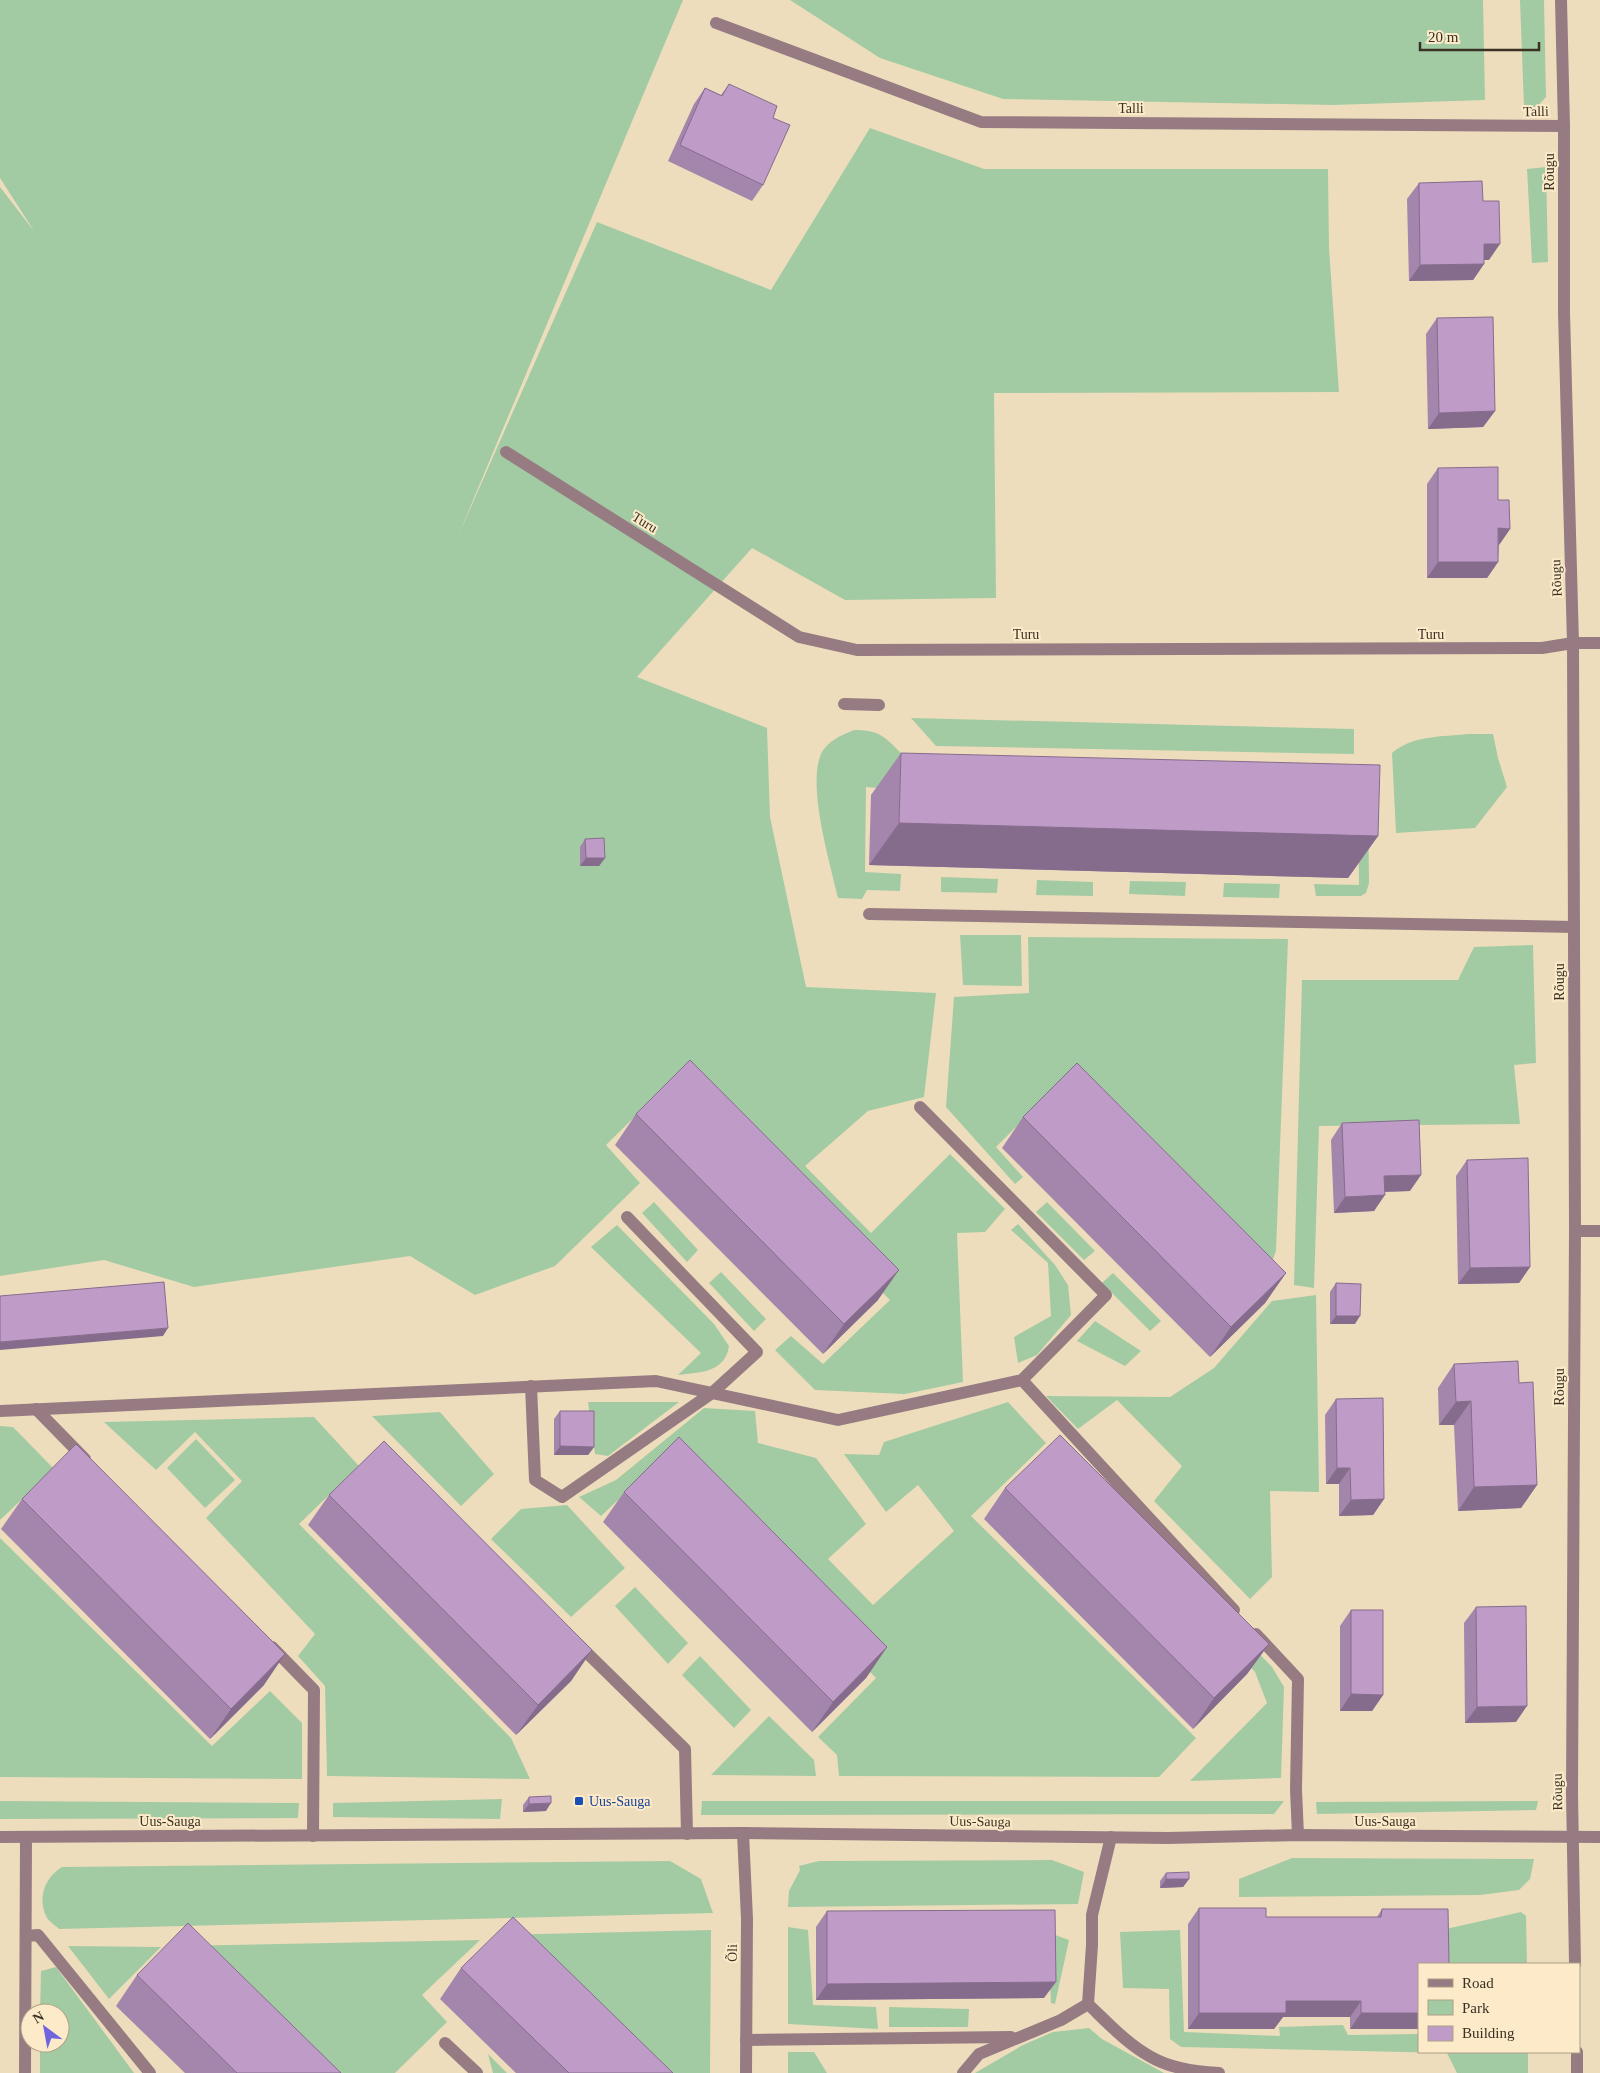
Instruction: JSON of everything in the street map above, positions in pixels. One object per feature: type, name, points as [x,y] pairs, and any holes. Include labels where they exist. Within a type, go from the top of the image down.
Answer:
[{"type":"street","name":"Rõugu","points":[[1561,0],[1564,126],[1564,313],[1573,643],[1575,1231],[1573,1837],[1575,1963]]},
{"type":"street","name":"Talli","points":[[716,23],[981,122],[1564,126]]},
{"type":"street","name":"Turu","points":[[506,452],[799,637],[857,650],[1542,648],[1573,643],[1600,643]]},
{"type":"street","points":[[844,704],[879,705]]},
{"type":"street","points":[[869,914],[1574,926]]},
{"type":"street","points":[[0,1411],[656,1381],[838,1420],[1022,1380],[1106,1295],[920,1107]]},
{"type":"street","points":[[531,1386],[535,1480],[562,1497],[712,1393],[757,1352],[627,1217]]},
{"type":"street","points":[[1575,1231],[1600,1231]]},
{"type":"street","points":[[1022,1380],[1298,1679],[1296,1790],[1298,1835]]},
{"type":"street","points":[[36,1409],[96,1469]]},
{"type":"street","points":[[569,1636],[685,1749],[687,1834]]},
{"type":"street","points":[[261,1637],[314,1690],[313,1836]]},
{"type":"street","name":"Uus-Sauga","points":[[0,1837],[743,1833],[1111,1837],[1298,1835],[1600,1837]]},
{"type":"street","name":"Õli","points":[[743,1833],[747,1919],[746,2073]]},
{"type":"street","points":[[25,2073],[26,1837]]},
{"type":"street","points":[[1111,1837],[1092,1915],[1088,2004],[1110,2026],[1151,2058],[1195,2072],[1219,2073]]},
{"type":"street","points":[[26,1936],[38,1935],[150,2073]]},
{"type":"street","points":[[963,2073],[980,2054],[1061,2020],[1088,2004]]},
{"type":"street","points":[[746,2040],[1018,2037]]},
{"type":"street","points":[[445,2042],[477,2073]]},
{"type":"street","points":[[1577,2053],[1577,2073]]},
{"type":"green space","points":[[0,0],[683,0],[458,536],[597,222],[771,290],[870,128],[984,169],[1328,169],[1329,248],[1339,392],[994,393],[996,598],[845,600],[752,548],[637,677],[767,728],[770,817],[806,987],[936,993],[924,1097],[868,1111],[805,1166],[871,1233],[950,1154],[1005,1209],[985,1232],[957,1233],[963,1382],[905,1394],[815,1390],[775,1350],[791,1336],[823,1364],[890,1300],[683,1092],[667,1085],[606,1145],[640,1183],[555,1266],[475,1295],[410,1256],[194,1287],[104,1260],[0,1276],[0,187],[34,231],[0,178]]},
{"type":"green space","points":[[790,0],[1483,0],[1485,100],[1333,105],[1003,99],[880,58]]},
{"type":"green space","points":[[1520,0],[1544,0],[1546,97],[1537,107],[1524,107]]},
{"type":"green space","points":[[1546,167],[1548,262],[1532,263],[1527,169]]},
{"type":"green space","points":[[911,718],[1354,729],[1354,754],[936,746]]},
{"type":"green space","points":[[854,730],[870,731],[881,735],[901,753],[900,790],[866,787],[865,872],[901,874],[900,891],[867,890],[862,899],[838,898],[821,825],[817,785],[817,768],[824,749],[835,739]]},
{"type":"green space","points":[[1468,734],[1493,734],[1507,787],[1475,828],[1396,833],[1392,753],[1400,747],[1418,740]]},
{"type":"green space","points":[[1368,791],[1369,883],[1366,893],[1361,896],[1316,896],[1314,884],[1359,885],[1358,800]]},
{"type":"green space","points":[[941,877],[998,879],[997,893],[941,892]]},
{"type":"green space","points":[[1037,880],[1093,882],[1093,896],[1036,895]]},
{"type":"green space","points":[[1130,881],[1186,882],[1185,896],[1129,894]]},
{"type":"green space","points":[[1224,883],[1280,884],[1279,898],[1223,897]]},
{"type":"green space","points":[[960,935],[1021,935],[1022,986],[963,985]]},
{"type":"green space","points":[[1028,937],[1288,939],[1276,1251],[1261,1292],[1058,1085],[996,1147],[1023,1177],[1015,1184],[946,1107],[954,997],[1029,993]]},
{"type":"green space","points":[[1533,945],[1536,1063],[1514,1065],[1520,1124],[1319,1126],[1314,1288],[1294,1285],[1302,980],[1458,980],[1474,947]]},
{"type":"green space","points":[[654,1202],[698,1250],[687,1262],[642,1213]]},
{"type":"green space","points":[[1047,1202],[1095,1251],[1084,1260],[1036,1212]]},
{"type":"green space","points":[[1018,1224],[1055,1265],[1068,1285],[1071,1315],[1037,1355],[1018,1363],[1014,1337],[1051,1316],[1048,1263],[1011,1230]]},
{"type":"green space","points":[[617,1225],[714,1324],[729,1346],[727,1355],[717,1366],[703,1372],[678,1375],[701,1353],[591,1247]]},
{"type":"green space","points":[[721,1272],[766,1319],[754,1331],[709,1283]]},
{"type":"green space","points":[[1113,1273],[1161,1321],[1150,1331],[1102,1283]]},
{"type":"green space","points":[[1316,1295],[1319,1492],[1270,1491],[1272,1577],[1250,1599],[1154,1501],[1182,1466],[1117,1400],[1078,1429],[1046,1396],[1170,1397],[1214,1368],[1272,1301]]},
{"type":"green space","points":[[1095,1321],[1141,1351],[1125,1366],[1077,1341]]},
{"type":"green space","points":[[588,1402],[679,1402],[608,1456],[595,1454]]},
{"type":"green space","points":[[1008,1402],[1046,1443],[971,1516],[1196,1738],[1159,1777],[839,1776],[837,1755],[818,1737],[876,1678],[661,1460],[601,1516],[579,1497],[616,1480],[704,1408],[755,1411],[758,1443],[816,1458],[866,1524],[828,1559],[873,1605],[954,1531],[918,1485],[886,1512],[844,1454],[879,1455],[884,1442]]},
{"type":"green space","points":[[440,1412],[494,1474],[461,1506],[372,1416]]},
{"type":"green space","points":[[314,1417],[359,1466],[299,1524],[511,1738],[530,1779],[327,1776],[325,1686],[298,1656],[315,1634],[206,1518],[242,1481],[195,1432],[156,1470],[104,1422]]},
{"type":"green space","points":[[0,1426],[13,1427],[54,1469],[0,1520]]},
{"type":"green space","points":[[196,1439],[235,1480],[205,1508],[167,1468]]},
{"type":"green space","points":[[567,1505],[625,1568],[571,1617],[491,1539],[521,1509]]},
{"type":"green space","points":[[0,1538],[212,1746],[270,1691],[302,1723],[302,1779],[0,1777]]},
{"type":"green space","points":[[635,1587],[688,1643],[668,1664],[615,1606]]},
{"type":"green space","points":[[1238,1632],[1272,1667],[1284,1687],[1281,1778],[1190,1781],[1267,1703],[1255,1672],[1228,1642]]},
{"type":"green space","points":[[700,1656],[751,1710],[734,1728],[682,1675]]},
{"type":"green space","points":[[769,1716],[814,1760],[816,1776],[711,1775]]},
{"type":"green space","points":[[502,1799],[500,1819],[333,1817],[333,1803]]},
{"type":"green space","points":[[0,1801],[299,1803],[298,1818],[0,1819]]},
{"type":"green space","points":[[702,1801],[1284,1801],[1274,1814],[701,1815]]},
{"type":"green space","points":[[1538,1801],[1536,1810],[1317,1814],[1316,1802]]},
{"type":"green space","points":[[1292,1858],[1534,1859],[1530,1879],[1519,1890],[1480,1895],[1239,1897],[1239,1879]]},
{"type":"green space","points":[[1052,1860],[1084,1872],[1078,1904],[788,1907],[789,1891],[800,1870],[799,1866],[819,1861]]},
{"type":"green space","points":[[670,1861],[701,1879],[713,1913],[59,1929],[47,1918],[43,1904],[44,1890],[47,1883],[62,1867]]},
{"type":"green space","points":[[1521,1912],[1526,1916],[1527,1963],[1447,1963],[1446,1929]]},
{"type":"green space","points":[[788,1927],[808,1930],[813,2005],[876,2007],[878,2029],[788,2024]]},
{"type":"green space","points":[[711,1930],[710,2073],[644,2073],[497,1935]]},
{"type":"green space","points":[[1180,1930],[1184,2032],[1280,2036],[1279,2027],[1343,2025],[1348,2035],[1418,2034],[1418,2052],[1181,2047],[1170,2039],[1169,1989],[1123,1988],[1120,1932]]},
{"type":"green space","points":[[1047,1932],[1069,1940],[1055,2004],[1051,2003]]},
{"type":"green space","points":[[480,1940],[422,1995],[447,2022],[395,2073],[305,2073],[174,1946]]},
{"type":"green space","points":[[68,1946],[161,1947],[109,1999]]},
{"type":"green space","points":[[56,1967],[134,2073],[40,2073],[40,2053],[70,2053],[70,2003],[40,2003],[41,1971]]},
{"type":"green space","points":[[889,2007],[969,2009],[968,2027],[889,2027]]},
{"type":"green space","points":[[1089,2028],[1102,2039],[1164,2073],[975,2073],[1023,2045],[1053,2032]]},
{"type":"green space","points":[[788,2052],[814,2052],[827,2073],[788,2073]]},
{"type":"green space","points":[[1447,2053],[1528,2053],[1528,2073],[1457,2073]]},
{"type":"green space","points":[[488,2054],[507,2073],[493,2073]]},
{"type":"building","points":[[729,84],[777,106],[773,118],[790,125],[763,185],[680,145],[705,88],[722,96]]},
{"type":"building","points":[[1482,181],[1483,201],[1499,201],[1500,244],[1484,244],[1484,264],[1420,265],[1419,183]]},
{"type":"building","points":[[1493,317],[1495,411],[1439,413],[1437,318]]},
{"type":"building","points":[[1498,467],[1498,500],[1509,500],[1510,529],[1498,528],[1498,562],[1438,562],[1438,468]]},
{"type":"building","points":[[901,753],[1380,765],[1378,836],[899,823]]},
{"type":"building","points":[[604,838],[605,858],[586,858],[585,839]]},
{"type":"building","points":[[690,1060],[899,1270],[844,1324],[636,1114]]},
{"type":"building","points":[[1077,1063],[1286,1273],[1231,1327],[1023,1117]]},
{"type":"building","points":[[1419,1120],[1421,1175],[1384,1176],[1385,1195],[1345,1197],[1342,1123]]},
{"type":"building","points":[[1528,1158],[1530,1267],[1470,1268],[1467,1160]]},
{"type":"building","points":[[164,1282],[168,1328],[0,1342],[0,1296]]},
{"type":"building","points":[[1336,1283],[1361,1284],[1360,1316],[1336,1316]]},
{"type":"building","points":[[1518,1361],[1519,1383],[1533,1382],[1537,1485],[1474,1487],[1471,1401],[1456,1402],[1454,1364]]},
{"type":"building","points":[[1383,1398],[1384,1499],[1351,1500],[1350,1468],[1337,1468],[1336,1399]]},
{"type":"building","points":[[560,1411],[594,1411],[594,1447],[560,1446]]},
{"type":"building","points":[[1060,1435],[1269,1644],[1214,1698],[1005,1488]]},
{"type":"building","points":[[679,1437],[887,1647],[833,1702],[624,1492]]},
{"type":"building","points":[[384,1441],[592,1650],[538,1705],[329,1495]]},
{"type":"building","points":[[76,1444],[285,1654],[231,1709],[22,1499]]},
{"type":"building","points":[[1526,1606],[1527,1706],[1477,1707],[1476,1607]]},
{"type":"building","points":[[1351,1610],[1383,1610],[1383,1695],[1351,1694]]},
{"type":"building","points":[[551,1796],[551,1803],[529,1804],[529,1797]]},
{"type":"building","points":[[1189,1872],[1189,1879],[1166,1879],[1166,1873]]},
{"type":"building","points":[[1199,1908],[1266,1908],[1266,1917],[1381,1917],[1382,1909],[1448,1909],[1449,1963],[1418,1963],[1418,2013],[1361,2013],[1361,2001],[1286,2001],[1286,2013],[1199,2013]]},
{"type":"building","points":[[1055,1910],[1056,1982],[827,1984],[827,1911]]},
{"type":"building","points":[[513,1917],[673,2073],[569,2073],[461,1968]]},
{"type":"building","points":[[188,1923],[341,2073],[237,2073],[137,1975]]},
{"type":"place","name":"Uus-Sauga","points":[[579,1801]]}]
